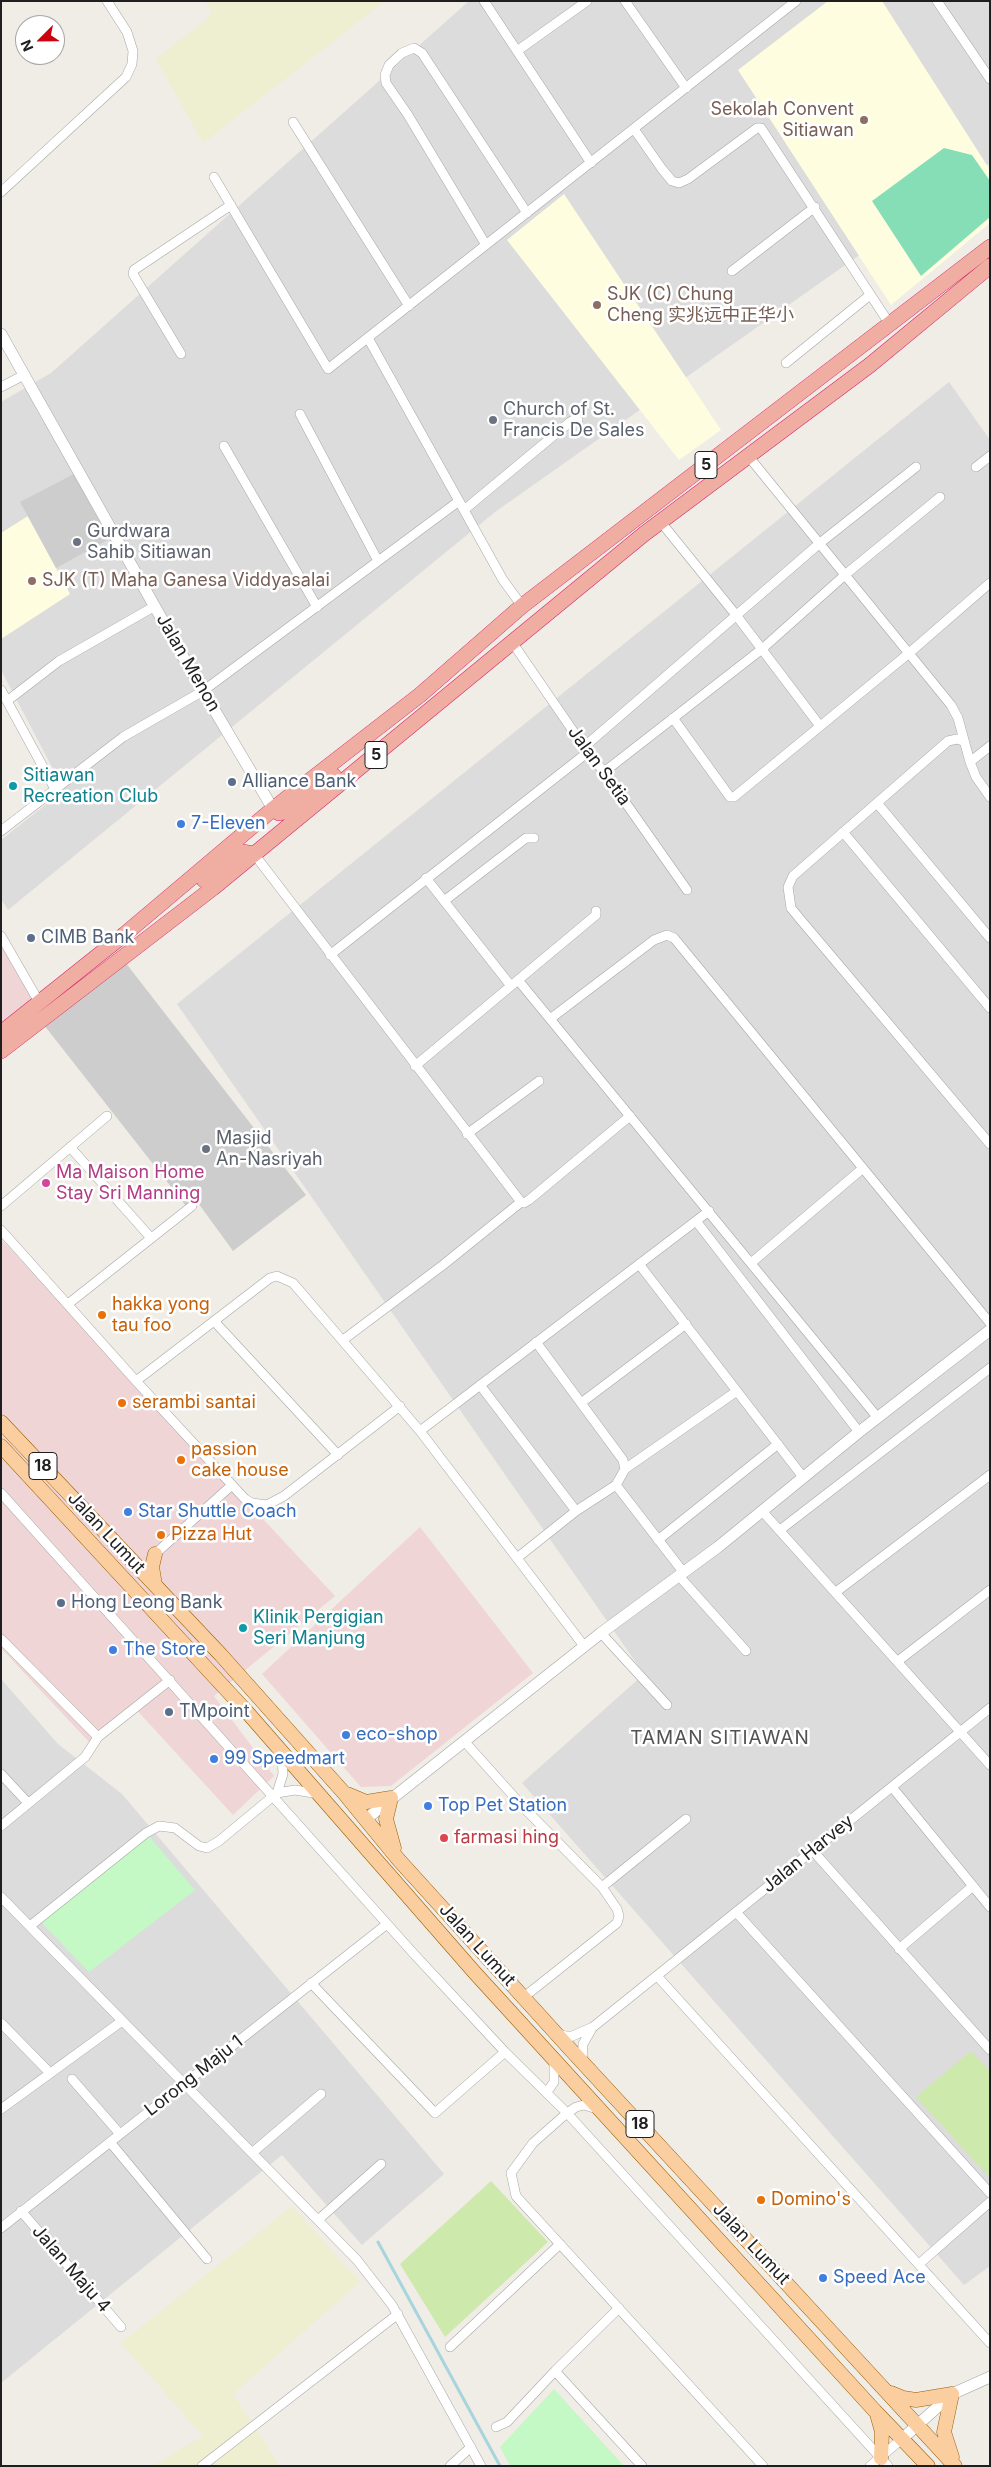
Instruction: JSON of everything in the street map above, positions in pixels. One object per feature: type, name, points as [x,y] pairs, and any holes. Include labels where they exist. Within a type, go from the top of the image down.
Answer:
[{"type":"highway","name":"5","points":[[1,1033],[125,934],[273,809],[420,695],[522,606],[990,247]]},
{"type":"highway","name":"5","points":[[1,1051],[86,988],[254,854],[644,534],[749,457],[870,364],[968,283],[988,272]]},
{"type":"highway","points":[[889,323],[896,325],[968,283]]},
{"type":"highway","points":[[766,417],[777,423],[784,421],[840,378],[870,364]]},
{"type":"highway","points":[[647,512],[670,505],[732,455],[743,453],[749,457]]},
{"type":"highway","points":[[522,606],[529,611],[539,609],[590,569],[644,534]]},
{"type":"highway","points":[[420,695],[446,682],[497,640],[501,638],[512,642]]},
{"type":"highway","points":[[273,809],[279,813],[288,810],[343,769],[371,759]]},
{"type":"highway","points":[[125,934],[196,886],[235,855],[242,852],[254,854]]},
{"type":"main road","name":"Jalan Lumut","points":[[1,1422],[198,1630],[344,1793],[398,1859],[582,2062],[956,2466]]},
{"type":"main road","name":"Jalan Lumut","points":[[1,1446],[247,1712],[320,1794],[372,1858],[875,2412],[928,2466]]},
{"type":"main road","points":[[127,1555],[140,1558],[155,1554],[152,1567],[155,1585]]},
{"type":"main road","points":[[198,1630],[208,1649],[209,1657],[203,1666]]},
{"type":"main road","points":[[239,1675],[233,1685],[234,1691],[238,1702],[247,1712]]},
{"type":"main road","points":[[344,1793],[366,1802],[391,1798],[386,1819],[387,1828],[398,1859]]},
{"type":"main road","points":[[329,1807],[353,1819],[366,1819],[364,1837],[372,1858]]},
{"type":"main road","points":[[888,2392],[916,2400],[952,2394],[944,2432],[956,2466]]},
{"type":"main road","points":[[875,2412],[882,2432],[880,2463]]},
{"type":"street","points":[[1,192],[126,77],[132,64],[133,51],[127,32],[107,1]]},
{"type":"street","points":[[484,1],[591,163]]},
{"type":"street","points":[[517,51],[587,1]]},
{"type":"street","points":[[625,1],[686,88]]},
{"type":"street","points":[[214,177],[328,369],[796,1]]},
{"type":"street","points":[[937,1],[990,79]]},
{"type":"street","points":[[486,245],[386,82],[385,75],[389,65],[402,53],[414,48],[422,53],[527,213]]},
{"type":"street","points":[[293,122],[409,306]]},
{"type":"street","points":[[634,129],[662,169],[672,181],[679,183],[688,179],[756,128],[761,128],[815,207],[889,323]]},
{"type":"street","points":[[181,354],[133,274],[134,270],[231,204]]},
{"type":"street","points":[[732,271],[815,207]]},
{"type":"street","points":[[786,363],[870,295]]},
{"type":"street","name":"Jalan Menon","points":[[1,334],[203,691],[273,809]]},
{"type":"street","points":[[368,338],[503,580],[522,606]]},
{"type":"street","points":[[1,387],[24,375]]},
{"type":"street","points":[[300,414],[378,561]]},
{"type":"street","points":[[464,510],[575,418],[578,420]]},
{"type":"street","points":[[224,446],[317,608]]},
{"type":"street","points":[[976,467],[990,456]]},
{"type":"street","points":[[749,457],[951,705],[958,718],[963,741],[976,777],[990,797]]},
{"type":"street","points":[[330,955],[586,749],[820,543],[916,467]]},
{"type":"street","points":[[604,772],[762,649],[846,574],[940,497]]},
{"type":"street","points":[[1,832],[123,737],[203,691],[460,501]]},
{"type":"street","points":[[660,522],[736,615],[820,726]]},
{"type":"street","points":[[673,718],[732,797],[745,789],[908,654],[990,583]]},
{"type":"street","points":[[7,701],[59,661],[155,606]]},
{"type":"street","name":"Jalan Setia","points":[[512,642],[687,890]]},
{"type":"street","points":[[1,690],[55,789]]},
{"type":"street","points":[[963,741],[958,739],[948,741],[793,876],[788,887],[791,908],[990,1144]]},
{"type":"street","points":[[970,762],[990,746]]},
{"type":"street","points":[[877,804],[990,938]]},
{"type":"street","points":[[843,832],[990,1008]]},
{"type":"street","points":[[444,902],[526,838],[534,838]]},
{"type":"street","points":[[254,854],[521,1202]]},
{"type":"street","points":[[426,878],[444,902],[550,1020],[878,1418]]},
{"type":"street","points":[[415,1066],[596,916],[596,912]]},
{"type":"street","points":[[1,936],[39,1002]]},
{"type":"street","points":[[550,1020],[654,940],[667,936],[674,938],[990,1323]]},
{"type":"street","points":[[467,1134],[540,1081]]},
{"type":"street","points":[[1,1206],[107,1116]]},
{"type":"street","points":[[343,1340],[443,1265],[521,1202],[524,1203],[530,1200],[630,1116]]},
{"type":"street","points":[[70,1147],[151,1238]]},
{"type":"street","points":[[751,1263],[862,1169]]},
{"type":"street","points":[[68,1304],[192,1206]]},
{"type":"street","points":[[420,1431],[709,1211]]},
{"type":"street","points":[[696,1221],[859,1432]]},
{"type":"street","points":[[1,1230],[136,1381],[232,1485],[252,1503],[267,1505],[284,1496],[400,1406]]},
{"type":"street","points":[[640,1264],[803,1477]]},
{"type":"street","points":[[136,1381],[270,1278],[277,1276],[293,1283],[303,1292],[400,1406],[584,1646]]},
{"type":"street","points":[[214,1321],[338,1454]]},
{"type":"street","points":[[580,1402],[686,1324]]},
{"type":"street","points":[[366,1819],[584,1646],[681,1575],[990,1330]]},
{"type":"street","points":[[536,1342],[623,1460],[625,1468]]},
{"type":"street","points":[[780,1530],[990,1368]]},
{"type":"street","points":[[480,1384],[576,1511]]},
{"type":"street","points":[[517,1558],[576,1511],[616,1485],[625,1468],[737,1390]]},
{"type":"street","points":[[658,1540],[778,1444]]},
{"type":"street","points":[[1,1453],[15,1461]]},
{"type":"street","points":[[836,1592],[990,1475]]},
{"type":"street","points":[[155,1554],[232,1485]]},
{"type":"street","points":[[616,1485],[658,1540],[681,1575],[746,1651]]},
{"type":"street","points":[[1,1493],[275,1794],[387,1924],[505,2052],[567,2113],[880,2463],[902,2438],[952,2394],[990,2377]]},
{"type":"street","points":[[762,1511],[990,1765]]},
{"type":"street","points":[[898,1661],[990,1590]]},
{"type":"street","points":[[601,1633],[667,1705]]},
{"type":"street","points":[[1,1639],[98,1737]]},
{"type":"street","points":[[1,1826],[85,1757],[98,1737],[170,1680]]},
{"type":"street","name":"Jalan Harvey","points":[[593,2027],[990,1708]]},
{"type":"street","points":[[464,1741],[525,1809],[602,1887],[618,1909],[620,1916],[617,1922],[524,1997]]},
{"type":"street","points":[[30,1926],[146,1833],[159,1826],[175,1828],[199,1846],[207,1848],[237,1828],[275,1794],[283,1774],[281,1751]]},
{"type":"street","points":[[1,1774],[28,1803]]},
{"type":"street","points":[[892,1787],[990,1907]]},
{"type":"street","points":[[275,1794],[295,1790],[320,1794]]},
{"type":"street","points":[[602,1887],[686,1819]]},
{"type":"street","points":[[812,1851],[990,2050]]},
{"type":"street","points":[[900,1949],[973,1886]]},
{"type":"street","points":[[1,1897],[357,2260],[398,2314],[481,2466]]},
{"type":"street","points":[[736,1912],[990,2193]]},
{"type":"street","name":"Lorong Maju 1","points":[[1,2228],[387,1924]]},
{"type":"street","points":[[657,1976],[990,2343]]},
{"type":"street","points":[[311,1984],[435,2113],[505,2052]]},
{"type":"street","points":[[1,2109],[122,2021]]},
{"type":"street","points":[[1,2023],[50,2073]]},
{"type":"street","points":[[557,2034],[570,2037],[593,2027]]},
{"type":"street","points":[[582,2062],[583,2044],[593,2027]]},
{"type":"street","points":[[547,2092],[554,2082],[554,2058]]},
{"type":"street","points":[[72,2079],[120,2134]]},
{"type":"street","points":[[252,2153],[321,2094]]},
{"type":"street","points":[[601,2110],[584,2105],[567,2113],[534,2143],[511,2173],[516,2196],[763,2466]]},
{"type":"street","points":[[110,2142],[207,2259]]},
{"type":"street","points":[[318,2220],[381,2164]]},
{"type":"street","points":[[919,2264],[990,2202]]},
{"type":"street","name":"Jalan Maju 4","points":[[21,2211],[121,2327]]},
{"type":"street","points":[[450,2347],[560,2244]]},
{"type":"street","points":[[496,2427],[507,2422],[555,2371],[619,2308]]},
{"type":"street","points":[[202,2466],[398,2314]]},
{"type":"street","points":[[555,2371],[642,2466]]},
{"type":"street","points":[[450,2466],[471,2447]]},
{"type":"shaded area","points":[[469,1],[990,1],[990,163],[495,512],[8,910],[1,899],[1,840],[64,790],[1,670],[1,402],[51,373]]},
{"type":"shaded area","name":"Sekolah Convent Sitiawan","points":[[828,1],[882,1],[990,170],[990,223],[891,305],[738,70]]},
{"type":"shaded area","name":"SJK (C) Chung Cheng 实兆远中正华小","points":[[564,194],[721,430],[679,460],[507,240]]},
{"type":"shaded area","points":[[949,382],[990,440],[990,2266],[964,2285],[522,1783],[644,1674],[177,1004]]},
{"type":"shaded area","points":[[74,474],[109,539],[56,568],[20,502]]},
{"type":"shaded area","name":"SJK (T) Maha Ganesa Viddyasalai","points":[[28,516],[70,594],[1,639],[1,533]]},
{"type":"shaded area","points":[[1,944],[40,1011],[1,1047]]},
{"type":"shaded area","name":"Masjid An-Nasriyah","points":[[125,962],[306,1195],[233,1251],[196,1200],[186,1206],[44,1025]]},
{"type":"shaded area","points":[[1,1239],[335,1596],[214,1696],[274,1776],[233,1815],[133,1706],[90,1743],[1,1648]]},
{"type":"shaded area","points":[[420,1527],[533,1673],[391,1786],[361,1787],[262,1674]]},
{"type":"shaded area","points":[[1,1679],[58,1744],[122,1794],[444,2174],[362,2245],[282,2155],[1,2383]]},
{"type":"green space","points":[[205,1],[385,1],[203,143],[156,59],[212,15]]},
{"type":"green space","points":[[944,148],[972,155],[990,181],[990,217],[921,276],[872,201]]},
{"type":"green space","points":[[146,1833],[195,1890],[89,1972],[38,1919]]},
{"type":"green space","points":[[971,2051],[990,2071],[990,2178],[916,2097]]},
{"type":"green space","points":[[491,2181],[548,2242],[445,2337],[400,2264]]},
{"type":"green space","points":[[292,2206],[360,2282],[233,2394],[280,2466],[152,2466],[203,2436],[121,2343]]},
{"type":"green space","points":[[554,2389],[624,2466],[510,2466],[500,2447]]},
{"type":"waterway","points":[[378,2242],[500,2466]]},
{"type":"place","name":"Sekolah Convent Sitiawan","points":[[864,120]]},
{"type":"place","name":"SJK (C) Chung Cheng 实兆远中正华小","points":[[597,305]]},
{"type":"place","name":"Church of St. Francis De Sales","points":[[493,420]]},
{"type":"place","name":"Gurdwara Sahib Sitiawan","points":[[77,542]]},
{"type":"place","name":"SJK (T) Maha Ganesa Viddyasalai","points":[[32,581]]},
{"type":"place","name":"Alliance Bank","points":[[232,782]]},
{"type":"place","name":"Sitiawan Recreation Club","points":[[13,786]]},
{"type":"place","name":"7-Eleven","points":[[181,824]]},
{"type":"place","name":"CIMB Bank","points":[[31,938]]},
{"type":"place","name":"Masjid An-Nasriyah","points":[[206,1149]]},
{"type":"place","name":"Ma Maison Home Stay Sri Manning","points":[[46,1183]]},
{"type":"place","name":"hakka yong tau foo","points":[[102,1315]]},
{"type":"place","name":"serambi santai","points":[[122,1403]]},
{"type":"place","name":"passion cake house","points":[[181,1460]]},
{"type":"place","name":"Star Shuttle Coach","points":[[128,1512]]},
{"type":"place","name":"Pizza Hut","points":[[161,1535]]},
{"type":"place","name":"Hong Leong Bank","points":[[61,1603]]},
{"type":"place","name":"Klinik Pergigian Seri Manjung","points":[[243,1628]]},
{"type":"place","name":"The Store","points":[[113,1650]]},
{"type":"place","name":"TMpoint","points":[[169,1712]]},
{"type":"place","name":"eco-shop","points":[[346,1735]]},
{"type":"place","name":"99 Speedmart","points":[[214,1759]]},
{"type":"place","name":"Top Pet Station","points":[[428,1806]]},
{"type":"place","name":"farmasi hing","points":[[444,1838]]},
{"type":"place","name":"Domino's","points":[[761,2200]]},
{"type":"place","name":"Speed Ace","points":[[823,2278]]},
{"type":"district","name":"TAMAN SITIAWAN","points":[[720,1738]]}]
